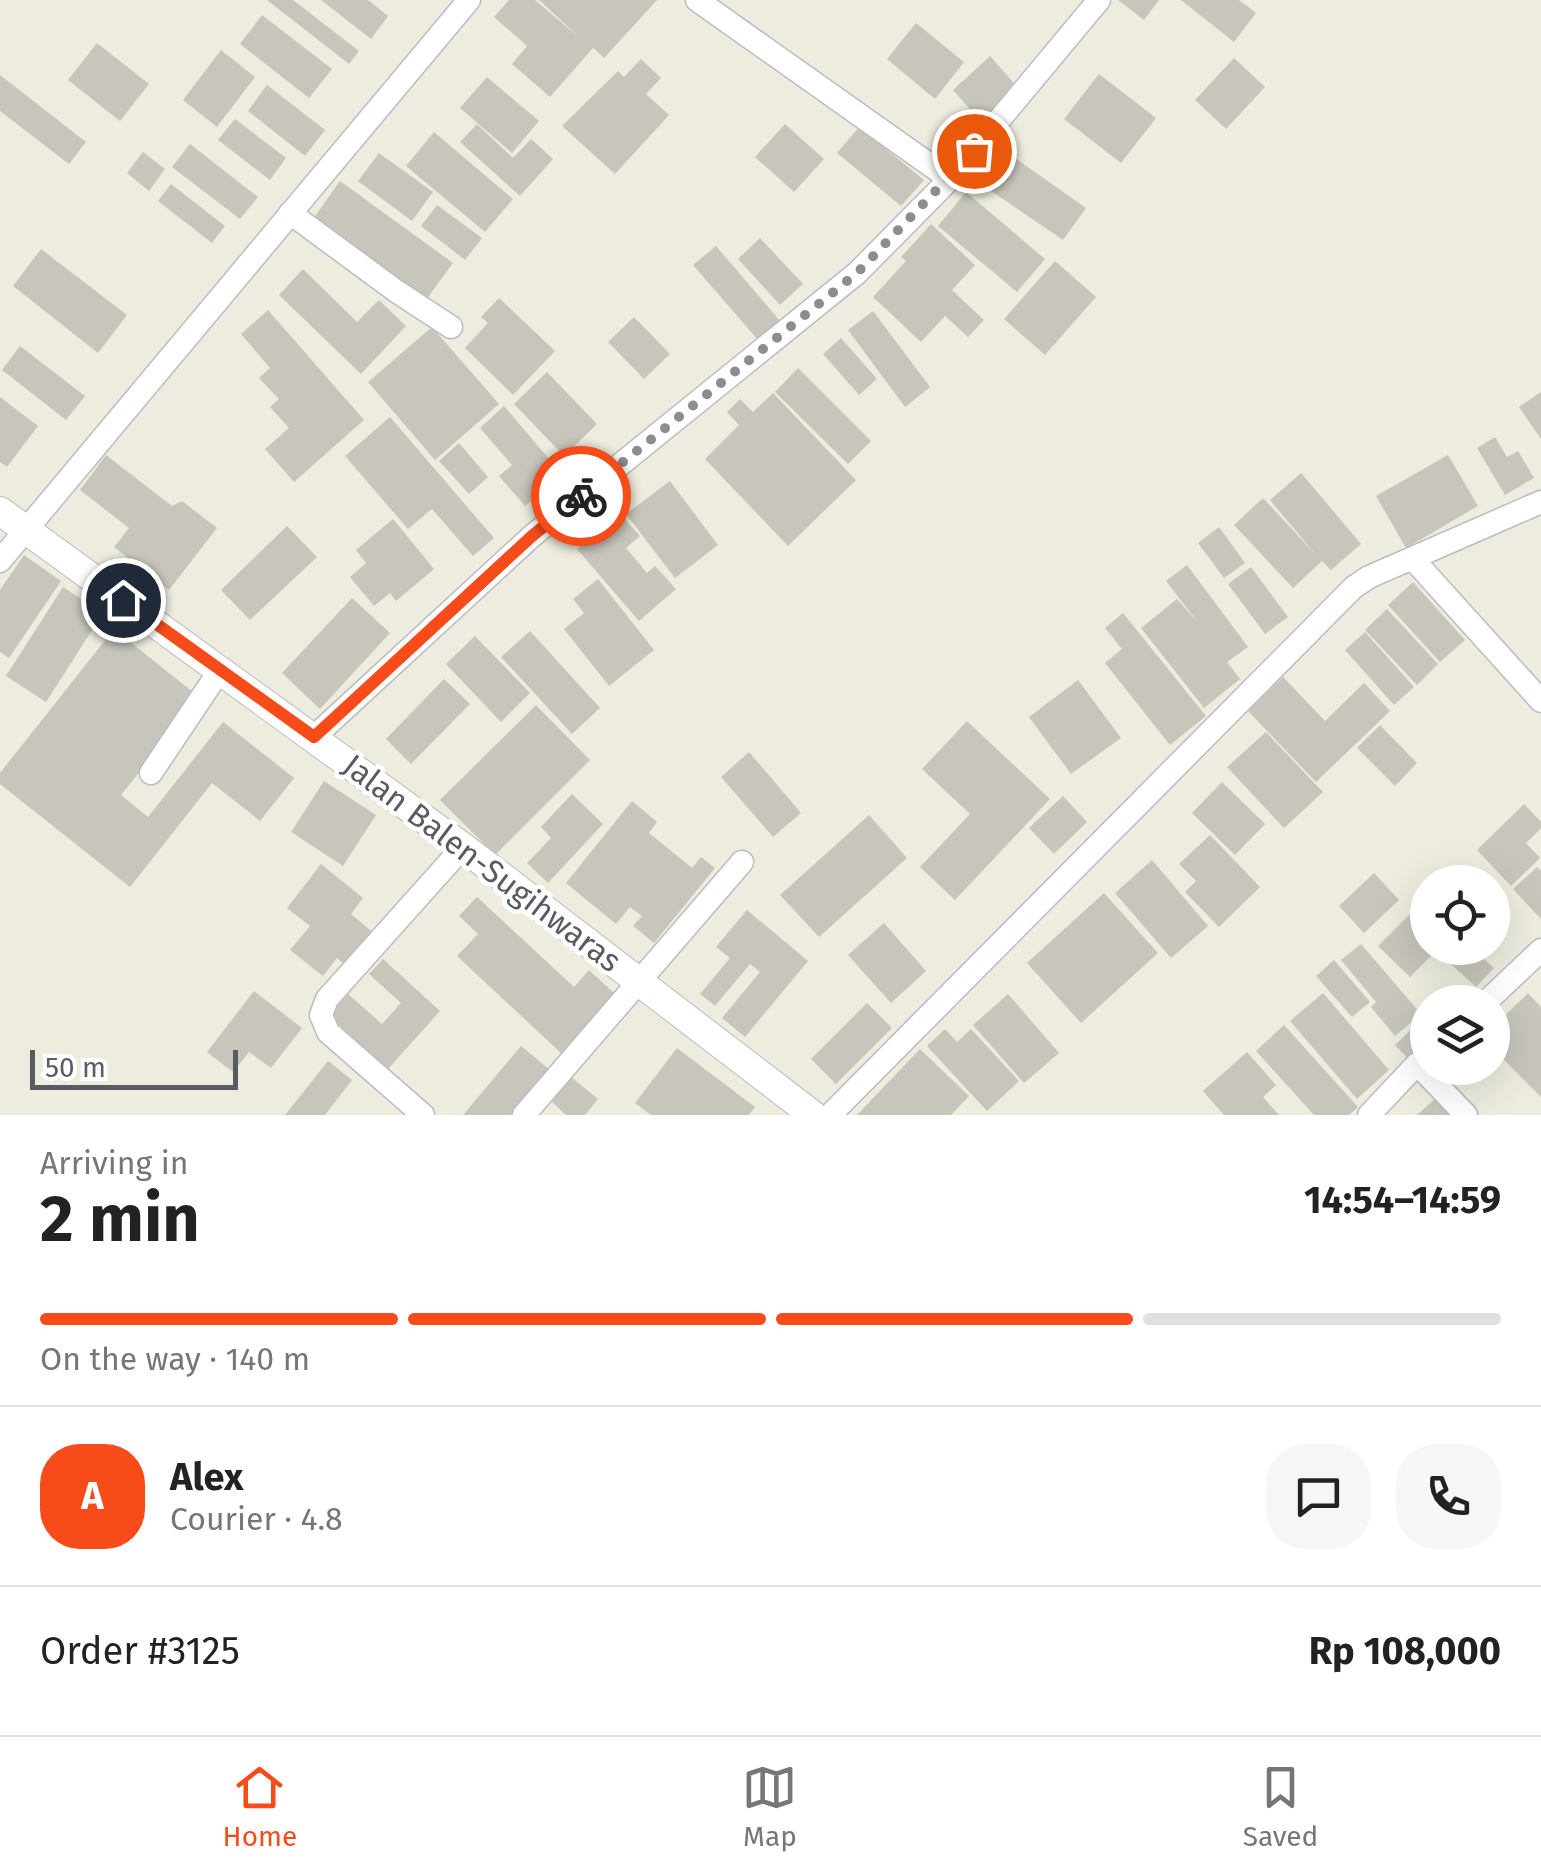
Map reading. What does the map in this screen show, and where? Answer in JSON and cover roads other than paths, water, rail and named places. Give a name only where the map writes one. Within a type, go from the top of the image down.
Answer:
[{"type":"street","points":[[0,561],[469,0]]},
{"type":"street","points":[[697,0],[950,179]]},
{"type":"street","points":[[314,737],[532,536],[857,273],[950,179],[1099,0]]},
{"type":"street","points":[[290,214],[452,327]]},
{"type":"street","points":[[830,1115],[1345,595],[1369,577],[1541,502]]},
{"type":"street","name":"Jalan Balen-Sugihwaras","points":[[0,512],[463,846],[796,1110]]},
{"type":"street","points":[[1412,558],[1541,701]]},
{"type":"street","points":[[151,773],[220,670]]},
{"type":"street","points":[[423,1115],[328,1032],[321,1014],[327,998],[463,846]]},
{"type":"street","points":[[524,1115],[742,862]]},
{"type":"street","points":[[1504,985],[1541,950]]},
{"type":"street","points":[[1369,1115],[1410,1072]]},
{"type":"street","points":[[1442,1085],[1466,1115]]}]
